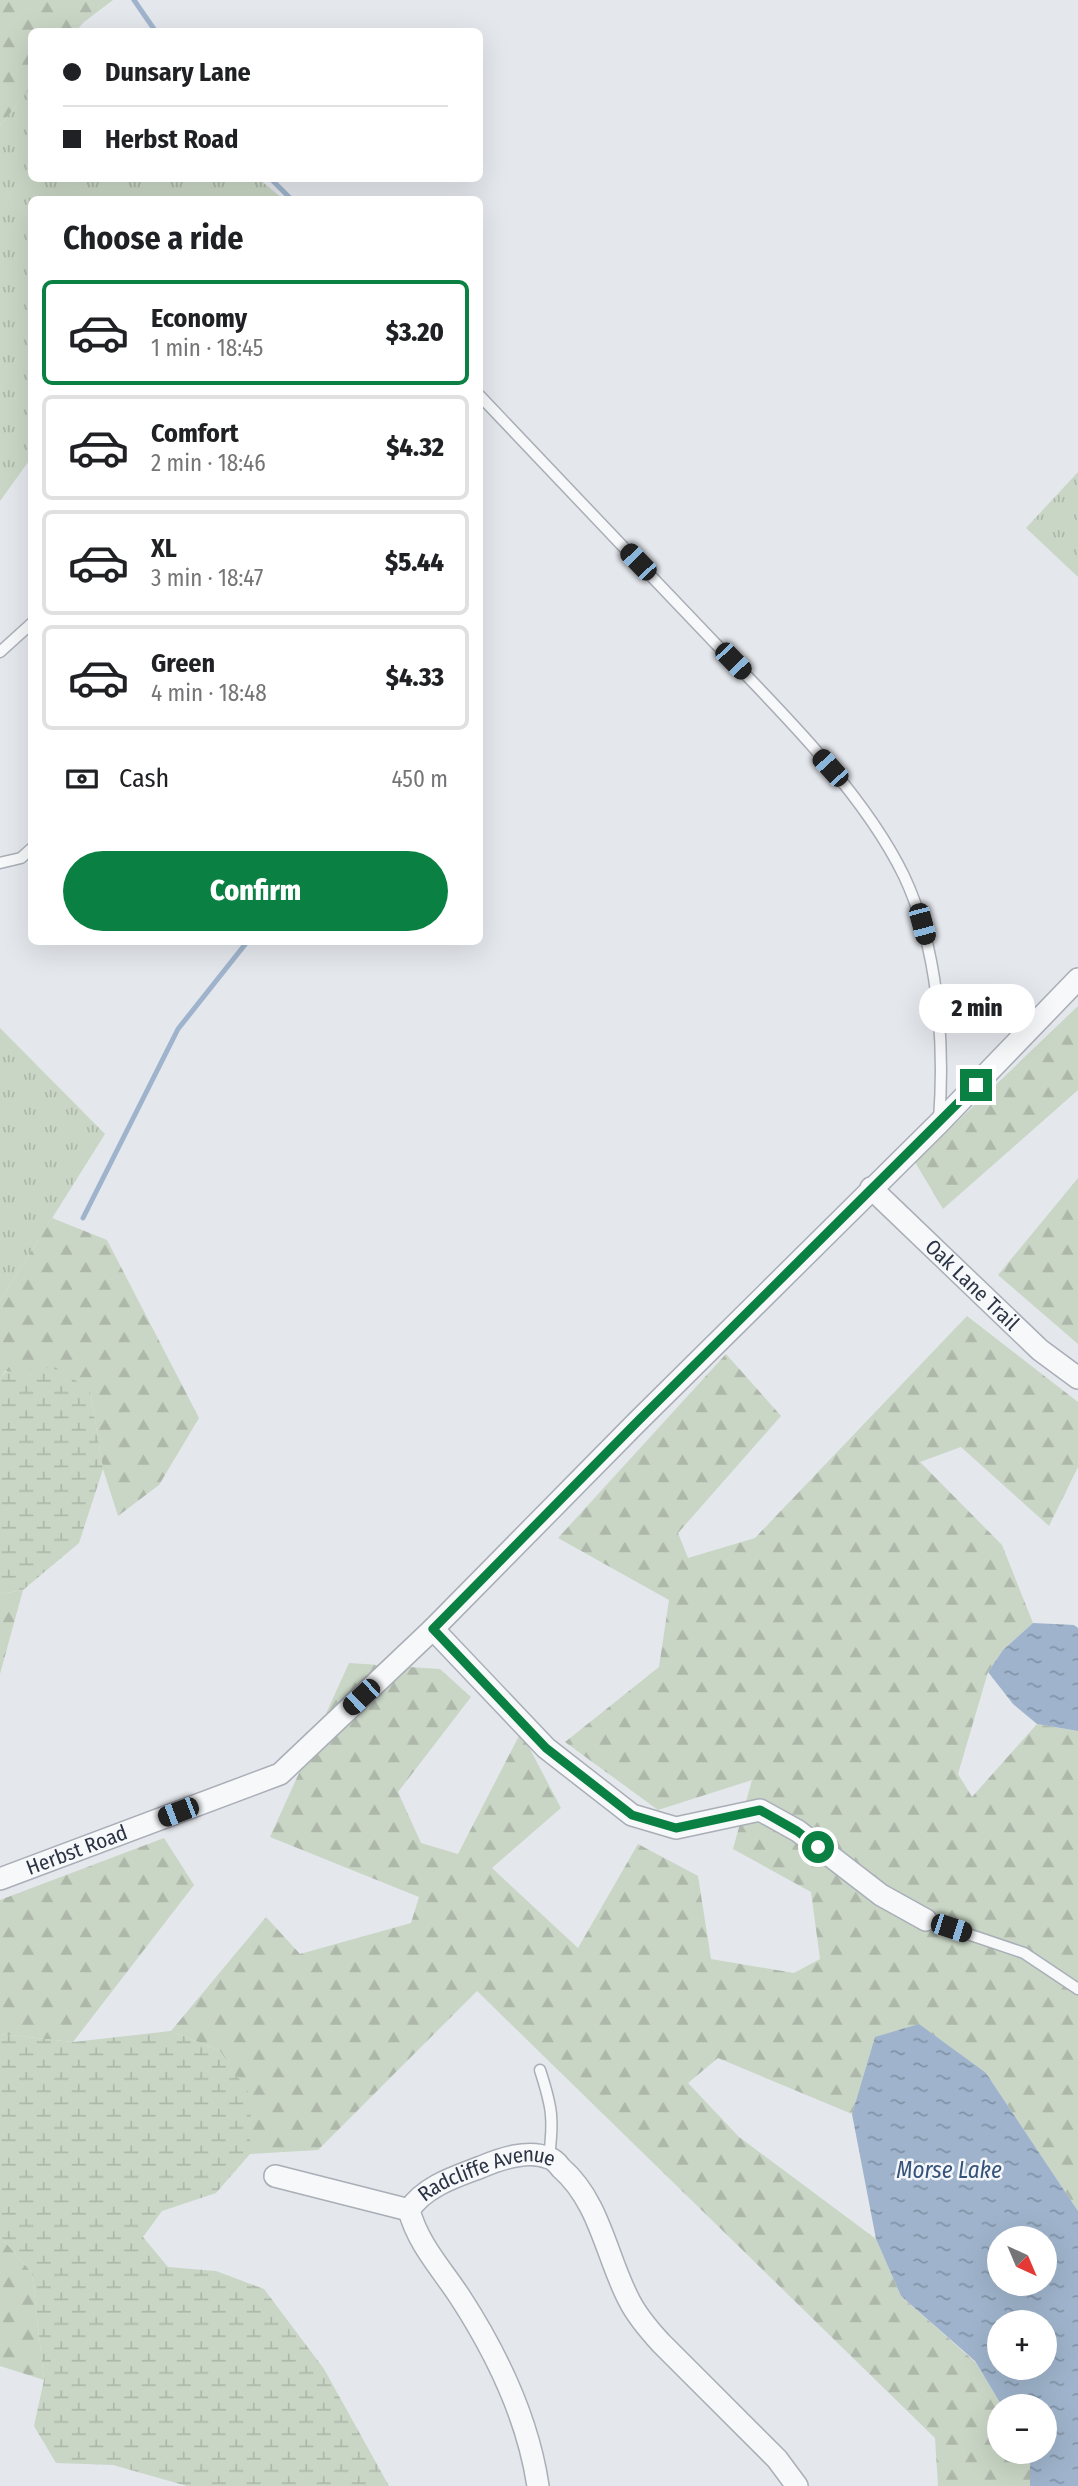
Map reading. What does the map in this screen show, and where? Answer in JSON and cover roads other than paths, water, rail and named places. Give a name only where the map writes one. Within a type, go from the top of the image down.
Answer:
[{"type":"street","name":"Herbst Road","points":[[0,1880],[280,1774],[433,1629],[871,1188],[939,1123],[1078,979]]},
{"type":"street","name":"Oak Lane Trail","points":[[871,1188],[1040,1350],[1078,1378]]},
{"type":"street","points":[[433,1629],[546,1748],[632,1815],[676,1828],[760,1810],[797,1831],[881,1895],[926,1920]]},
{"type":"street","name":"Radcliffe Avenue","points":[[538,2486],[530,2447],[497,2361],[460,2297],[414,2229],[408,2210],[416,2200],[449,2179],[504,2158],[529,2155],[549,2157],[575,2180],[589,2202],[629,2300],[644,2323],[777,2459],[797,2486]]},
{"type":"street","points":[[275,2176],[408,2210]]},
{"type":"lane","points":[[483,399],[752,681],[830,768],[875,827],[903,876],[922,924],[932,960],[942,1077],[939,1123]]},
{"type":"lane","points":[[0,652],[28,627]]},
{"type":"lane","points":[[0,863],[21,858],[28,852]]},
{"type":"lane","points":[[926,1920],[1024,1953],[1078,1989]]},
{"type":"lane","points":[[540,2070],[550,2101],[553,2126],[549,2157]]},
{"type":"water","points":[[1033,1623],[1074,1625],[1078,1628],[1078,1731],[1037,1724],[1013,1704],[988,1672],[1003,1650]]},
{"type":"water","name":"Morse Lake","points":[[919,2024],[986,2073],[1078,2211],[1078,2486],[1030,2486],[1030,2464],[1057,2464],[1057,2394],[995,2394],[975,2361],[901,2296],[876,2239],[852,2114],[875,2037]]},
{"type":"waterway","points":[[134,0],[153,28]]},
{"type":"waterway","points":[[274,182],[288,196]]},
{"type":"waterway","points":[[83,1218],[178,1029],[245,945]]}]
